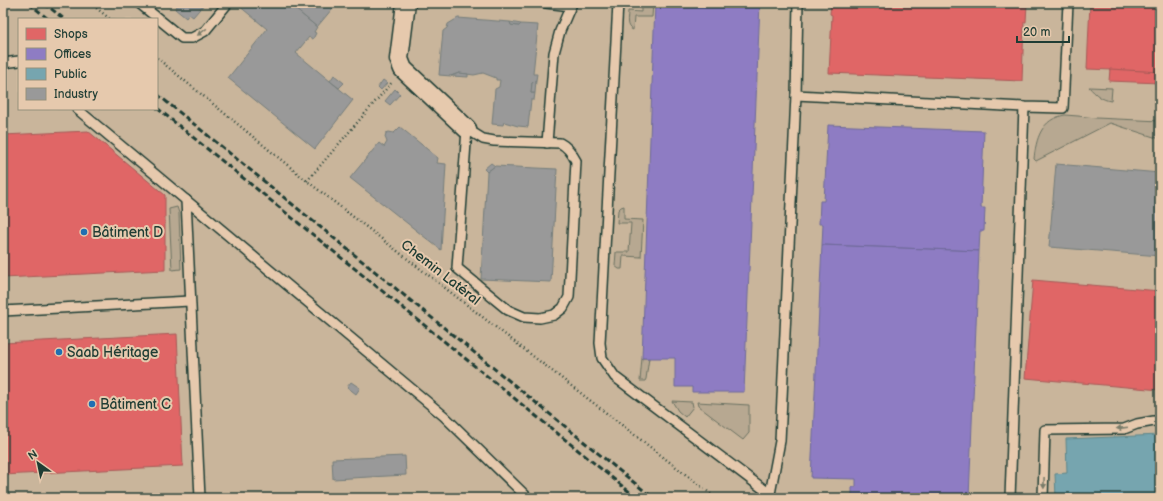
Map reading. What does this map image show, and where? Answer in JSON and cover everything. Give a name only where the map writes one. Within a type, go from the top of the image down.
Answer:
[{"type":"street","points":[[406,3],[399,59],[403,69],[467,129]]},
{"type":"lane","points":[[139,3],[157,18]]},
{"type":"lane","points":[[158,18],[182,38],[192,38],[205,30],[228,3]]},
{"type":"lane","points":[[546,3],[572,4],[560,31],[554,53],[547,143]]},
{"type":"lane","points":[[618,3],[600,343],[602,358],[615,377],[771,496],[780,441],[796,95],[798,3]]},
{"type":"lane","points":[[796,95],[1063,108],[1068,3]]},
{"type":"lane","points":[[3,63],[18,62]]},
{"type":"lane","points":[[1010,498],[1024,107]]},
{"type":"lane","points":[[78,110],[444,416],[528,498]]},
{"type":"lane","points":[[467,129],[483,139],[560,143],[566,146],[576,160],[569,297],[563,308],[554,315],[540,318],[524,317],[508,310],[457,268],[467,129]]},
{"type":"lane","points":[[186,200],[200,498]]},
{"type":"lane","points":[[3,311],[190,301]]},
{"type":"lane","points":[[1044,498],[1045,430],[1124,429],[1137,424],[1154,421],[1160,422]]},
{"type":"path","points":[[90,3],[109,18]]},
{"type":"path","name":"Chemin Latéral","points":[[158,59],[307,181],[716,498]]},
{"type":"path","points":[[307,181],[403,69]]},
{"type":"shaded area","points":[[3,3],[1160,3],[1160,498],[3,498]]},
{"type":"shaded area","points":[[641,3],[653,3],[652,17],[634,17],[633,30],[630,29],[627,19],[628,11],[641,12]]},
{"type":"shaded area","points":[[1089,87],[1112,88],[1111,101],[1099,96]]},
{"type":"shaded area","points":[[1065,115],[1160,121],[1160,139],[1110,123],[1036,161],[1034,159],[1036,144],[1041,131],[1050,121]]},
{"type":"shaded area","points":[[624,206],[624,219],[643,220],[641,257],[623,256],[622,269],[619,269],[615,266],[616,252],[629,252],[631,223],[617,223],[618,210]]},
{"type":"shaded area","points":[[177,207],[179,213],[181,269],[172,270],[169,209]]},
{"type":"shaded area","points":[[642,358],[649,358],[645,381],[640,381]]},
{"type":"shaded area","points":[[672,401],[692,402],[693,407],[685,417],[678,411]]},
{"type":"shaded area","points":[[697,402],[749,405],[749,433],[743,440],[698,406]]},
{"type":"building: Shops","points":[[831,3],[1033,3],[1033,5],[1027,4],[1026,22],[1024,22],[1022,81],[829,73],[832,15],[830,14]]},
{"type":"building: Shops","points":[[1090,3],[1160,3],[1160,72],[1087,69]]},
{"type":"building: Shops","points":[[1110,69],[1160,72],[1160,83],[1109,81]]},
{"type":"building: Shops","name":"Bâtiment D","points":[[88,131],[165,195],[165,270],[3,278],[3,135]]},
{"type":"building: Shops","points":[[1033,280],[1160,291],[1160,390],[1025,378]]},
{"type":"building: Shops","name":"Bâtiment C","points":[[177,334],[183,466],[3,475],[3,343]]},
{"type":"building: Offices","points":[[655,3],[760,3],[744,392],[692,392],[692,387],[675,387],[675,358],[642,358]]},
{"type":"building: Offices","points":[[828,125],[984,131],[981,208],[985,208],[984,231],[980,231],[979,251],[822,245],[823,224],[819,224],[820,201],[824,201]]},
{"type":"building: Offices","points":[[822,245],[979,251],[969,498],[852,498],[852,487],[856,487],[856,479],[811,478]]},
{"type":"building: Public","points":[[1160,435],[1160,498],[1056,498],[1055,474],[1067,473],[1066,439]]},
{"type":"building: Industry","points":[[179,3],[205,3],[193,17],[189,14],[186,18],[175,9]]},
{"type":"building: Industry","points":[[240,3],[288,3],[317,27],[314,32],[316,33],[313,39],[309,37],[296,53],[353,100],[315,149],[228,78],[267,29],[238,5]]},
{"type":"building: Industry","points":[[288,3],[337,3],[317,27]]},
{"type":"building: Industry","points":[[458,18],[510,22],[511,25],[519,26],[521,24],[538,25],[533,74],[537,74],[536,80],[532,83],[531,93],[535,93],[534,100],[531,100],[528,127],[504,122],[503,125],[492,124],[495,89],[499,87],[500,80],[496,80],[496,78],[483,73],[474,75],[459,73],[451,76],[439,75],[443,31],[447,28],[448,24]]},
{"type":"building: Industry","points":[[510,22],[521,24],[519,26],[511,25]]},
{"type":"building: Industry","points":[[459,73],[468,74],[468,77],[451,76]]},
{"type":"building: Industry","points":[[334,75],[344,83],[339,88],[330,81]]},
{"type":"building: Industry","points":[[383,80],[387,83],[381,90],[378,87]]},
{"type":"building: Industry","points":[[536,80],[535,93],[531,93],[532,83]]},
{"type":"building: Industry","points":[[395,89],[400,94],[390,105],[385,101]]},
{"type":"building: Industry","points":[[400,127],[438,158],[437,163],[446,164],[441,250],[350,178],[379,143],[384,147],[387,142],[385,137],[386,133],[394,133]]},
{"type":"building: Industry","points":[[491,163],[495,166],[487,172],[484,169]]},
{"type":"building: Industry","points":[[1056,164],[1160,173],[1160,256],[1049,247]]},
{"type":"building: Industry","points":[[495,166],[557,169],[551,282],[481,279],[487,172]]},
{"type":"building: Industry","points":[[351,382],[360,388],[356,394],[347,387]]},
{"type":"building: Industry","points":[[405,456],[406,475],[333,479],[332,459]]},
{"type":"railway","points":[[29,3],[47,18]]},
{"type":"railway","points":[[44,3],[63,18]]},
{"type":"railway","points":[[158,95],[653,498]]},
{"type":"railway","points":[[158,109],[637,498]]},
{"type":"place","name":"Bâtiment D","points":[[84,232]]},
{"type":"place","name":"Saab Héritage","points":[[59,352]]},
{"type":"place","name":"Bâtiment C","points":[[92,404]]}]
